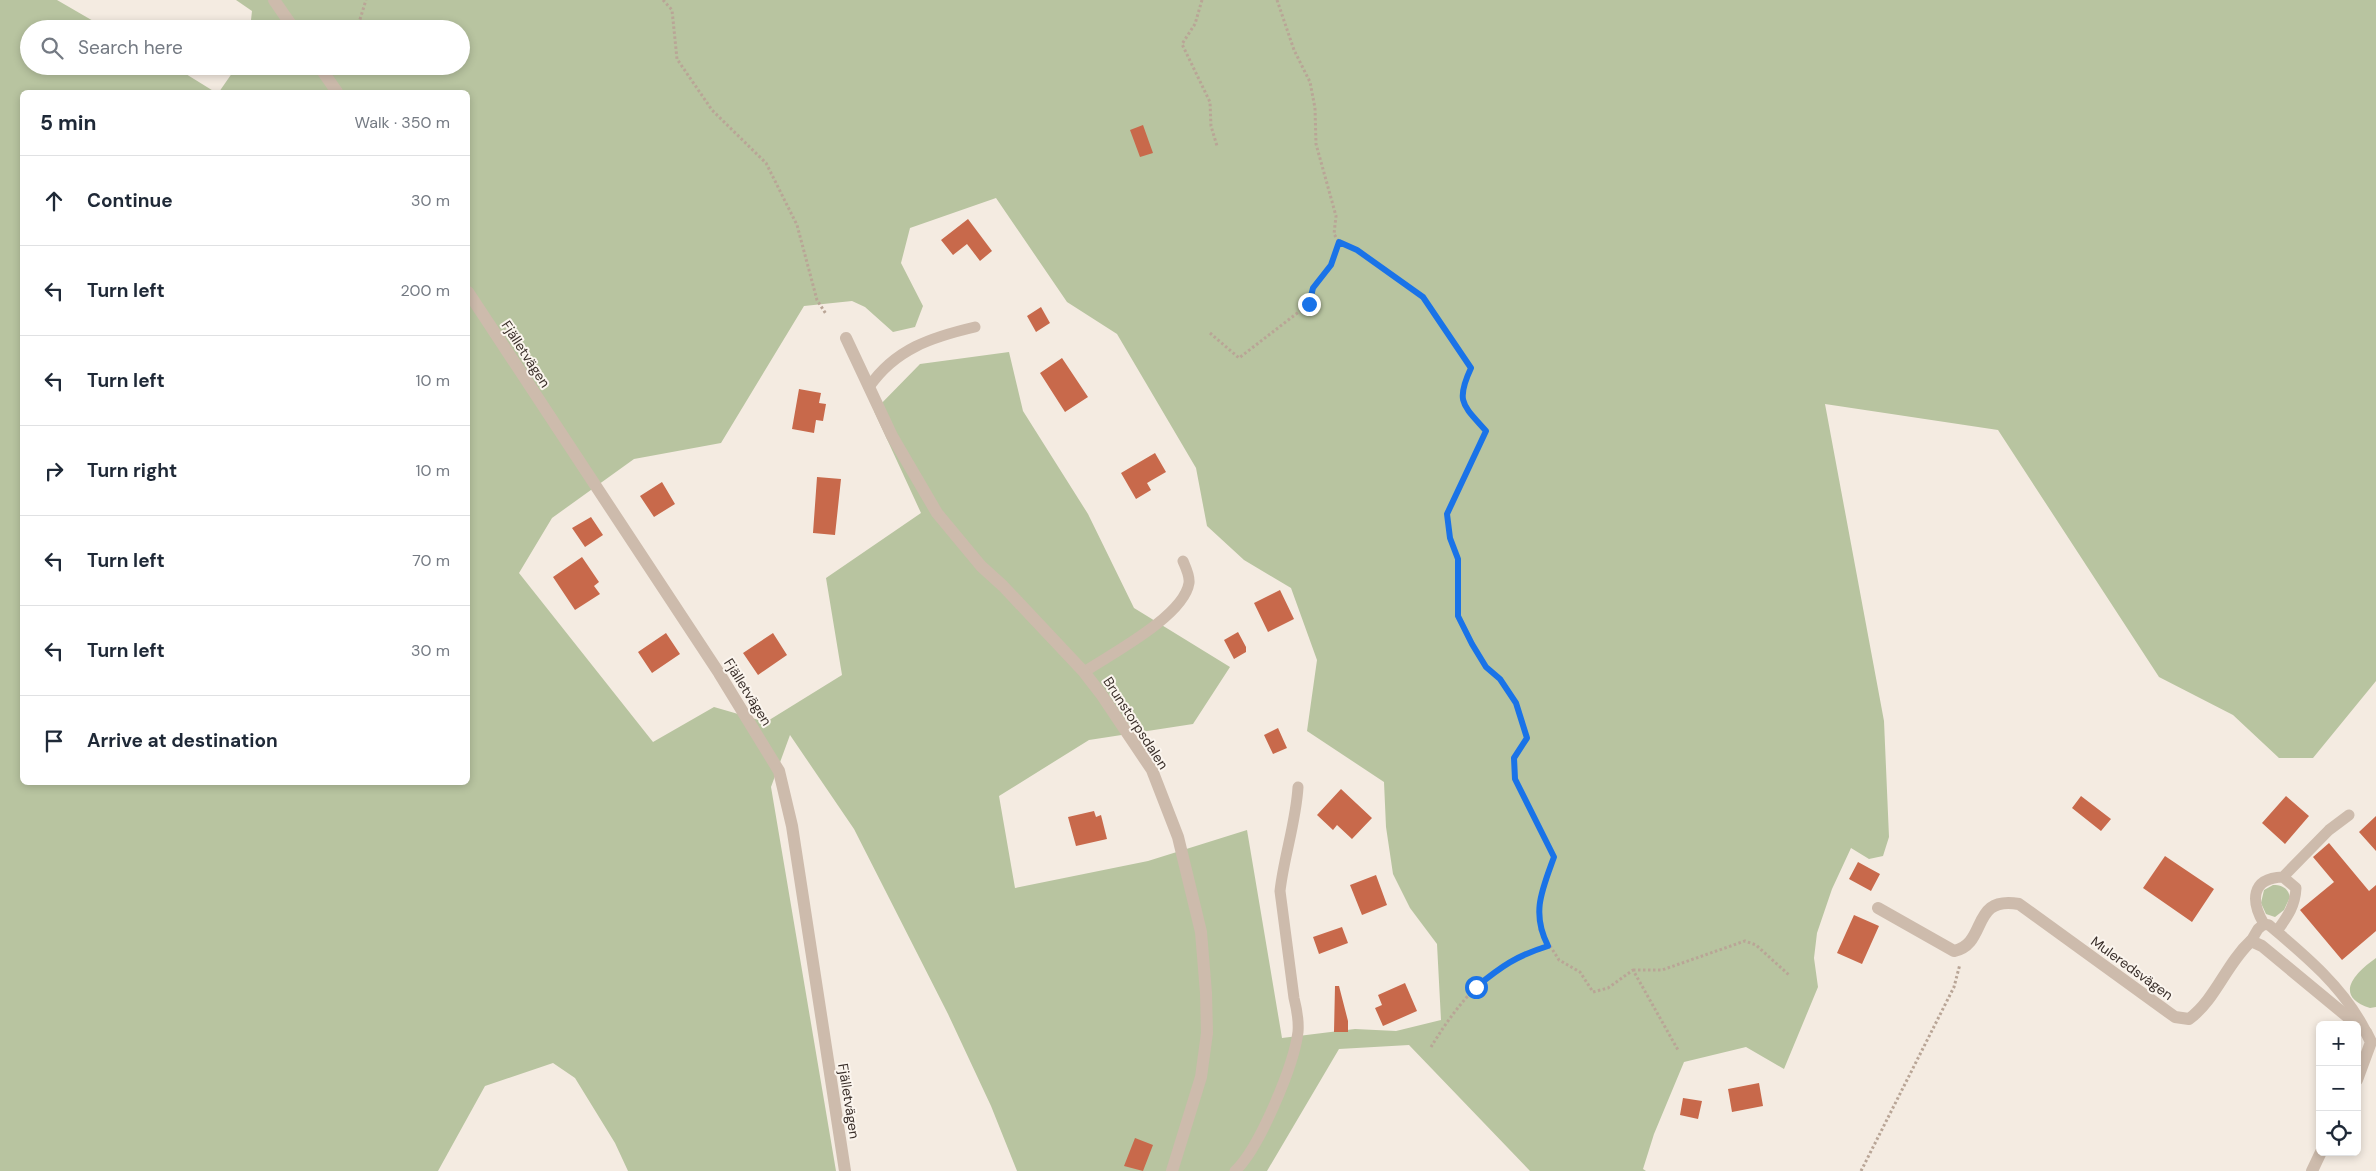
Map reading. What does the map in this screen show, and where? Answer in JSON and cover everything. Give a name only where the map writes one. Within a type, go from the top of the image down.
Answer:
[{"type":"street","points":[[274,0],[288,20]]},
{"type":"street","points":[[325,75],[336,90]]},
{"type":"street","name":"Fjälletvägen","points":[[470,295],[719,673],[779,771],[792,826],[845,1171]]},
{"type":"street","name":"Brunstorpsdalen","points":[[846,338],[892,436],[954,536],[1084,672],[1152,770],[1178,837],[1201,932],[1207,1033],[1201,1077],[1172,1171]]},
{"type":"street","name":"Muleredsvägen","points":[[1963,949],[1970,942],[1984,914],[1993,905],[2006,902],[2019,904],[2175,1017],[2189,1019],[2202,1010],[2240,951],[2251,941]]},
{"type":"street","points":[[1878,908],[1954,951],[1963,949]]},
{"type":"street","points":[[2251,941],[2262,946],[2371,1036],[2361,1067]]},
{"type":"street","points":[[2312,1171],[2319,1156]]},
{"type":"lane","points":[[870,387],[891,362],[936,337],[975,327]]},
{"type":"lane","points":[[1084,672],[1170,614],[1183,601],[1190,582],[1183,561]]},
{"type":"lane","points":[[1235,1171],[1252,1150],[1270,1116],[1298,1034],[1299,1016],[1294,998],[1280,891],[1296,813],[1298,787]]},
{"type":"lane","points":[[2349,815],[2330,830],[2283,877],[2268,878],[2256,891],[2254,898],[2256,908],[2264,924],[2277,932],[2328,978],[2349,1002],[2371,1036]]},
{"type":"lane","points":[[2277,932],[2291,912],[2296,900],[2296,888],[2283,877]]},
{"type":"lane","points":[[2251,941],[2258,929],[2264,924]]},
{"type":"path","points":[[360,20],[366,0]]},
{"type":"path","points":[[663,0],[672,10],[677,59],[712,110],[766,163],[797,226],[817,300],[826,314]]},
{"type":"path","points":[[1202,0],[1195,24],[1182,44],[1210,102],[1211,126],[1217,146]]},
{"type":"path","points":[[1277,0],[1294,50],[1310,82],[1315,108],[1316,144],[1336,216],[1334,234],[1339,242],[1357,250],[1423,297],[1471,368],[1462,388],[1464,406],[1486,431],[1447,514],[1450,538],[1458,559],[1458,616],[1486,667],[1500,679],[1516,703],[1527,738],[1514,758],[1515,779],[1554,857],[1539,906],[1540,930],[1548,946],[1560,960],[1580,972],[1594,992],[1608,988],[1633,970],[1662,970],[1745,941],[1756,945],[1789,976]]},
{"type":"path","points":[[1210,333],[1239,358],[1309,304],[1313,288],[1331,265],[1339,242]]},
{"type":"path","points":[[1431,1047],[1454,1013],[1476,987],[1500,967],[1520,955],[1548,946]]},
{"type":"path","points":[[1862,1171],[1954,987],[1963,949]]},
{"type":"path","points":[[1633,970],[1678,1050]]},
{"type":"green space","points":[[0,0],[57,0],[91,20],[20,20],[20,75],[188,75],[212,90],[20,90],[20,785],[470,785],[470,90],[220,90],[231,75],[470,75],[470,20],[251,20],[252,11],[236,0],[2376,0],[2376,681],[2313,758],[2279,758],[2233,715],[2159,677],[1998,430],[1825,404],[1884,721],[1889,837],[1883,856],[1869,859],[1851,848],[1832,889],[1817,933],[1814,958],[1818,987],[1784,1069],[1746,1047],[1684,1062],[1654,1134],[1643,1169],[1646,1171],[1530,1171],[1409,1045],[1339,1049],[1267,1171],[1017,1171],[991,1106],[948,1014],[854,829],[790,735],[771,787],[836,1171],[628,1171],[615,1143],[575,1078],[553,1063],[485,1086],[438,1171],[0,1171]],"holes":[[[996,198],[1067,302],[1117,334],[1196,468],[1207,526],[1244,560],[1291,588],[1317,660],[1307,731],[1384,782],[1386,827],[1393,874],[1410,908],[1437,944],[1441,1020],[1396,1031],[1355,1029],[1282,1038],[1247,830],[1148,861],[1015,888],[999,796],[1089,740],[1193,724],[1230,667],[1134,608],[1088,514],[1023,411],[1009,352],[920,364],[874,411],[921,513],[826,578],[842,675],[766,722],[714,707],[653,742],[519,573],[552,518],[634,459],[721,443],[804,306],[852,301],[865,307],[893,332],[915,327],[923,306],[901,263],[910,228]]]},
{"type":"green space","points":[[2273,885],[2284,888],[2288,891],[2290,897],[2284,910],[2275,917],[2266,914],[2261,903],[2264,890]]},
{"type":"green space","points":[[2376,958],[2376,1007],[2370,1008],[2359,1003],[2352,997],[2350,991],[2355,977]]},
{"type":"building","points":[[1143,125],[1153,153],[1140,157],[1130,130]]},
{"type":"building","points":[[968,219],[992,251],[980,261],[967,244],[953,255],[941,240]]},
{"type":"building","points":[[1041,307],[1050,323],[1036,332],[1027,316]]},
{"type":"building","points":[[1062,358],[1088,397],[1065,412],[1040,373]]},
{"type":"building","points":[[799,389],[821,393],[819,403],[826,404],[823,421],[816,420],[814,433],[792,429]]},
{"type":"building","points":[[1155,453],[1166,472],[1147,483],[1151,490],[1136,499],[1121,473]]},
{"type":"building","points":[[817,477],[841,479],[835,535],[813,533]]},
{"type":"building","points":[[662,482],[675,504],[654,517],[640,496]]},
{"type":"building","points":[[591,517],[603,535],[585,547],[572,528]]},
{"type":"building","points":[[582,557],[599,582],[594,586],[600,594],[575,610],[553,577]]},
{"type":"building","points":[[1280,590],[1294,619],[1268,632],[1254,603]]},
{"type":"building","points":[[1238,632],[1246,647],[1246,652],[1234,659],[1224,640]]},
{"type":"building","points":[[666,633],[680,654],[652,673],[638,652]]},
{"type":"building","points":[[773,633],[787,655],[758,675],[743,653]]},
{"type":"building","points":[[1278,728],[1287,748],[1273,754],[1264,735]]},
{"type":"building","points":[[1341,789],[1372,818],[1352,839],[1337,825],[1333,830],[1317,815]]},
{"type":"building","points":[[2081,796],[2111,819],[2101,831],[2072,808]]},
{"type":"building","points":[[2286,796],[2309,816],[2285,844],[2262,823]]},
{"type":"building","points":[[1094,811],[1096,817],[1101,815],[1107,839],[1076,846],[1068,817]]},
{"type":"building","points":[[2376,816],[2376,851],[2359,832]]},
{"type":"building","points":[[2329,843],[2369,891],[2376,885],[2376,931],[2342,960],[2300,910],[2334,882],[2313,857]]},
{"type":"building","points":[[2165,856],[2214,889],[2192,922],[2143,888]]},
{"type":"building","points":[[1858,862],[1880,874],[1871,891],[1849,879]]},
{"type":"building","points":[[1376,875],[1387,905],[1362,915],[1350,885]]},
{"type":"building","points":[[1854,915],[1879,926],[1862,964],[1837,953]]},
{"type":"building","points":[[1342,927],[1348,943],[1319,954],[1313,937]]},
{"type":"building","points":[[1405,983],[1417,1011],[1383,1026],[1375,1008],[1382,1005],[1378,995]]},
{"type":"building","points":[[1335,986],[1339,986],[1348,1021],[1348,1032],[1334,1032]]},
{"type":"building","points":[[1759,1083],[1763,1106],[1732,1112],[1728,1089]]},
{"type":"building","points":[[1683,1098],[1702,1101],[1698,1119],[1680,1115]]},
{"type":"building","points":[[1135,1138],[1153,1145],[1143,1171],[1124,1166]]},
{"type":"route","points":[[1309,304],[1313,288],[1331,265],[1339,242],[1357,250],[1423,297],[1471,368],[1462,388],[1464,406],[1486,431],[1447,514],[1450,538],[1458,559],[1458,616],[1486,667],[1500,679],[1516,703],[1527,738],[1514,758],[1515,779],[1554,857],[1539,906],[1540,930],[1548,946],[1520,955],[1500,967],[1476,987]]}]
